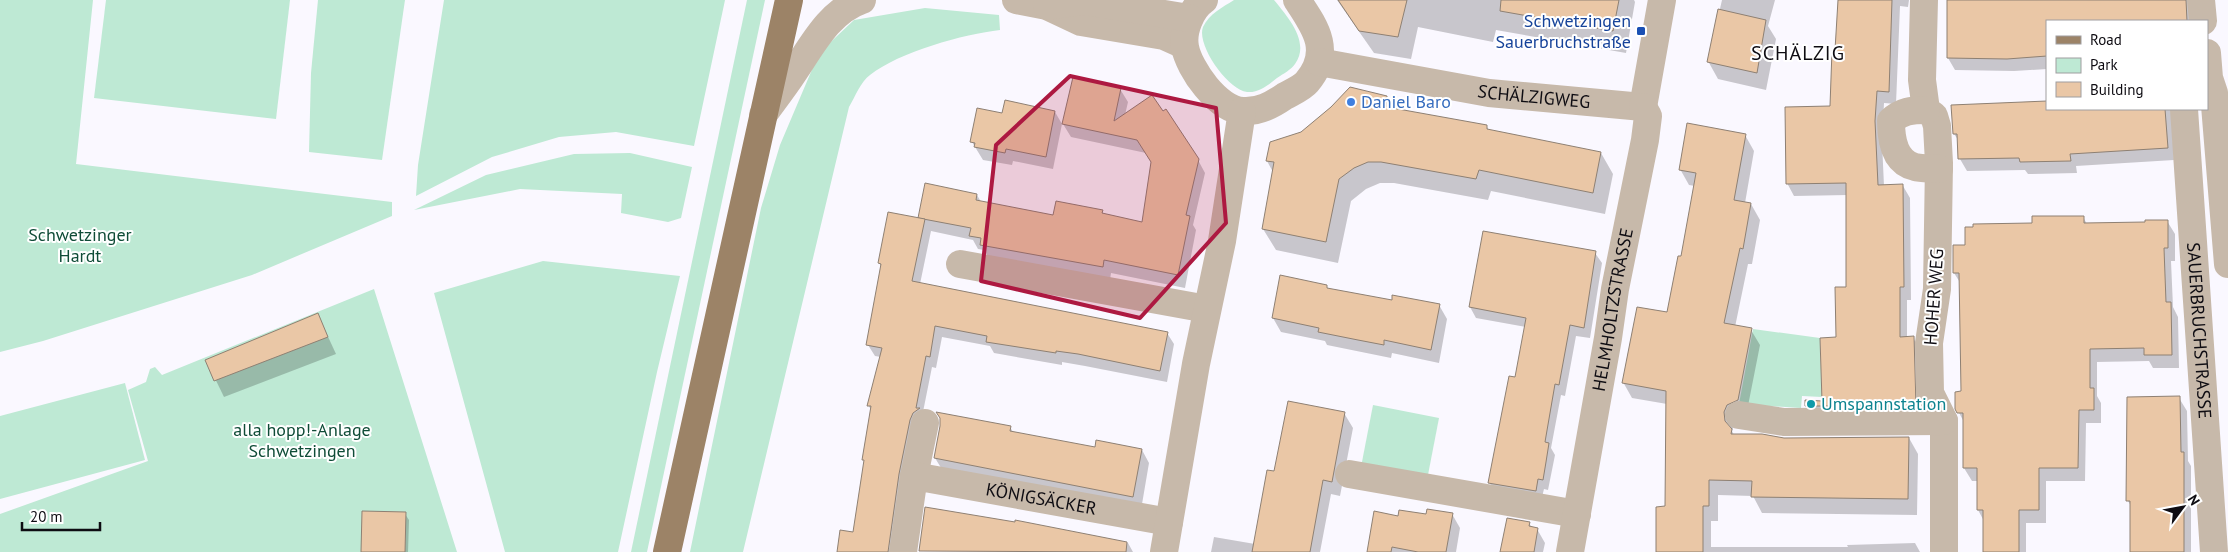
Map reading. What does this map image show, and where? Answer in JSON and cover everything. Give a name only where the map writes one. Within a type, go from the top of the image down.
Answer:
[{"type":"main road","points":[[667,552],[789,0]]},
{"type":"street","points":[[763,115],[791,77],[817,36],[835,17],[853,3],[862,0]]},
{"type":"street","points":[[1016,0],[1047,6],[1081,22],[1164,36],[1184,45]]},
{"type":"street","points":[[1047,6],[1084,1],[1197,9],[1184,45],[1189,59],[1214,97],[1226,105],[1242,111],[1267,108],[1283,98],[1306,82],[1319,62],[1320,48],[1317,30],[1297,0]]},
{"type":"street","points":[[1643,107],[1662,0]]},
{"type":"street","name":"HOHER WEG","points":[[1924,0],[1922,80],[1926,110],[1934,116],[1937,126],[1939,169],[1937,290],[1929,343],[1930,393],[1944,421],[1944,552]]},
{"type":"street","points":[[2201,0],[2203,20]]},
{"type":"street","name":"SCHÄLZIGWEG","points":[[1319,62],[1490,93],[1643,107]]},
{"type":"street","name":"SAUERBRUCHSTRASSE","points":[[2208,66],[2209,78],[2216,92],[2228,264]]},
{"type":"street","name":"HELMHOLTZSTRASSE","points":[[1570,552],[1615,289],[1645,140],[1648,116],[1643,107]]},
{"type":"street","points":[[1926,110],[1911,110],[1897,115],[1891,121],[1892,144],[1902,158],[1913,167],[1939,169]]},
{"type":"street","name":"SAUERBRUCHSTRASSE","points":[[2184,110],[2214,552]]},
{"type":"street","points":[[1164,552],[1207,309],[1222,241],[1242,111]]},
{"type":"street","points":[[960,264],[1207,309]]},
{"type":"street","points":[[1739,415],[1784,422],[1944,421]]},
{"type":"street","points":[[903,552],[914,476],[925,423]]},
{"type":"street","points":[[1349,474],[1577,514]]},
{"type":"street","name":"KÖNIGSÄCKER","points":[[914,476],[1169,522]]},
{"type":"highlighted area","points":[[1070,76],[1216,108],[1226,223],[1140,318],[981,281],[996,145]]},
{"type":"green space","name":"Schwetzinger Hardt","points":[[0,0],[93,0],[76,164],[392,202],[392,216],[252,275],[43,341],[0,352]]},
{"type":"green space","points":[[106,0],[290,0],[276,119],[94,98]]},
{"type":"green space","points":[[318,0],[405,0],[382,160],[309,152],[311,73]]},
{"type":"green space","points":[[444,0],[725,0],[694,146],[616,132],[559,137],[492,157],[416,196],[418,165]]},
{"type":"green space","points":[[747,0],[765,0],[647,552],[631,552]]},
{"type":"green space","points":[[1234,0],[1274,0],[1291,21],[1299,38],[1299,56],[1294,66],[1259,90],[1247,92],[1231,84],[1215,66],[1204,44],[1202,35],[1206,22],[1217,11]]},
{"type":"green space","points":[[925,8],[999,15],[1000,30],[969,35],[932,45],[897,59],[870,75],[858,90],[849,107],[743,552],[690,552],[761,208],[780,145],[819,53],[854,20]]},
{"type":"green space","points":[[630,153],[692,167],[681,218],[668,222],[621,213],[622,194],[520,189],[414,210],[486,175],[574,154]]},
{"type":"green space","points":[[543,261],[680,276],[618,552],[505,552],[434,293]]},
{"type":"green space","name":"alla hopp!-Anlage Schwetzingen","points":[[374,289],[457,552],[0,552],[0,514],[148,461],[128,390],[146,382],[150,369],[155,367],[162,375]]},
{"type":"green space","points":[[1753,329],[1820,338],[1822,397],[1802,396],[1801,408],[1739,404]]},
{"type":"green space","points":[[125,383],[145,460],[0,499],[0,416]]},
{"type":"green space","points":[[1373,405],[1439,418],[1427,480],[1361,467]]},
{"type":"building","points":[[1338,0],[1407,0],[1398,37],[1359,31]]},
{"type":"building","points":[[1501,0],[1619,0],[1613,31],[1500,11]]},
{"type":"building","points":[[1838,0],[1892,0],[1889,92],[1877,91],[1875,121],[1878,185],[1903,184],[1904,287],[1900,287],[1900,337],[1914,336],[1916,406],[1805,406],[1805,400],[1822,401],[1820,338],[1836,337],[1835,287],[1846,287],[1846,183],[1786,184],[1785,107],[1830,106],[1832,50],[1835,50]]},
{"type":"building","points":[[1947,0],[2186,0],[2187,20],[2046,20],[2046,56],[2007,59],[1947,58]]},
{"type":"building","points":[[1718,9],[1766,20],[1757,73],[1707,62]]},
{"type":"building","points":[[1073,77],[1121,88],[1114,121],[1152,95],[1163,111],[1166,109],[1199,159],[1186,215],[1190,216],[1178,275],[1104,260],[1103,267],[980,245],[981,238],[969,236],[971,228],[918,218],[925,183],[977,194],[976,200],[1053,215],[1056,201],[1103,210],[1102,213],[1142,222],[1151,162],[1137,140],[1062,124]]},
{"type":"building","points":[[1350,87],[1387,96],[1387,107],[1487,125],[1487,129],[1601,152],[1593,193],[1479,170],[1476,179],[1381,162],[1368,162],[1354,168],[1339,179],[1326,242],[1262,229],[1274,162],[1266,161],[1270,142],[1301,132],[1331,107]]},
{"type":"building","points":[[1005,100],[1055,111],[1046,157],[1006,149],[1005,153],[974,147],[975,143],[970,142],[977,108],[1002,113]]},
{"type":"building","points":[[2046,101],[2046,110],[2165,110],[2168,148],[2070,154],[2071,161],[2020,162],[2019,158],[1958,159],[1957,134],[1953,134],[1951,105]]},
{"type":"building","points":[[1687,123],[1746,134],[1734,200],[1751,203],[1743,249],[1740,248],[1724,323],[1752,328],[1738,400],[1727,405],[1724,412],[1725,421],[1732,429],[1731,434],[1762,434],[1784,438],[1909,437],[1908,499],[1751,497],[1752,481],[1709,480],[1709,506],[1703,506],[1703,552],[1656,552],[1656,507],[1665,506],[1666,391],[1622,383],[1637,307],[1667,312],[1678,256],[1681,256],[1696,173],[1679,170]]},
{"type":"building","points":[[888,212],[925,219],[912,281],[1168,332],[1160,371],[1078,354],[1056,351],[1056,353],[986,342],[987,336],[935,326],[930,357],[926,356],[916,408],[920,408],[913,413],[910,420],[899,474],[888,552],[837,552],[840,530],[853,532],[871,406],[867,406],[882,348],[866,345],[881,264],[878,263]]},
{"type":"building","points":[[2032,216],[2084,216],[2084,223],[2168,220],[2168,248],[2164,248],[2166,302],[2171,302],[2172,355],[2144,355],[2144,348],[2090,349],[2090,388],[2094,388],[2094,410],[2079,410],[2078,468],[2039,468],[2039,510],[2019,510],[2019,552],[1983,552],[1983,510],[1977,510],[1977,468],[1963,468],[1963,413],[1957,413],[1955,409],[1955,392],[1961,391],[1959,273],[1953,273],[1953,245],[1965,245],[1965,227],[1973,227],[1973,224],[2032,223]]},
{"type":"building","points":[[1483,231],[1596,251],[1584,328],[1570,325],[1559,385],[1555,384],[1545,442],[1549,443],[1543,480],[1538,479],[1536,491],[1488,483],[1509,376],[1515,377],[1526,318],[1469,307]]},
{"type":"building","points":[[1280,275],[1327,285],[1327,288],[1392,300],[1392,295],[1440,304],[1431,350],[1384,340],[1384,345],[1318,332],[1319,328],[1272,318]]},
{"type":"building","points":[[318,313],[328,337],[214,381],[205,360]]},
{"type":"building","points":[[2180,396],[2181,452],[2184,452],[2184,552],[2130,552],[2130,501],[2126,501],[2127,397]]},
{"type":"building","points":[[1288,401],[1345,412],[1332,482],[1323,480],[1310,552],[1252,552],[1267,470],[1274,471]]},
{"type":"building","points":[[936,412],[1011,426],[1010,431],[1095,447],[1096,440],[1142,449],[1133,497],[934,458],[940,426],[940,418]]},
{"type":"building","points":[[925,507],[1015,522],[1015,520],[1127,542],[1126,552],[919,551]]},
{"type":"building","points":[[1427,509],[1453,513],[1446,552],[1418,552],[1392,547],[1391,552],[1367,552],[1374,511],[1398,516],[1399,510],[1426,514]]},
{"type":"building","points":[[362,511],[406,512],[405,552],[361,552]]},
{"type":"building","points":[[1507,518],[1530,522],[1529,526],[1538,528],[1534,552],[1500,552]]},
{"type":"place","name":"Schwetzingen Sauerbruchstraße","points":[[1641,31]]},
{"type":"place","name":"Daniel Baro","points":[[1351,102]]},
{"type":"place","name":"Umspannstation","points":[[1811,404]]},
{"type":"district","name":"SCHÄLZIG","points":[[1798,53]]}]
